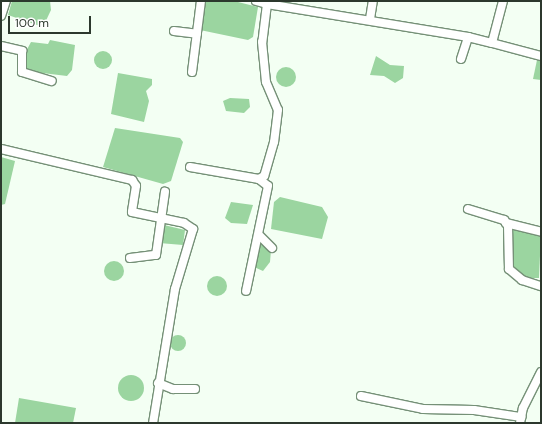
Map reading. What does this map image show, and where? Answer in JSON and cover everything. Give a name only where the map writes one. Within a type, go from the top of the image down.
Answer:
[{"type":"street","points":[[1,16],[6,1]]},
{"type":"street","points":[[192,72],[201,1]]},
{"type":"street","points":[[256,1],[267,4],[370,19],[468,37],[541,56]]},
{"type":"street","points":[[370,19],[373,1]]},
{"type":"street","points":[[492,43],[503,1]]},
{"type":"street","points":[[258,180],[264,176],[274,142],[278,110],[266,82],[262,42],[267,4]]},
{"type":"street","points":[[174,31],[197,34]]},
{"type":"street","points":[[461,59],[468,37]]},
{"type":"street","points":[[1,46],[22,51],[22,72],[52,81]]},
{"type":"street","points":[[1,149],[132,180],[136,186],[132,212],[190,225],[194,234],[182,257],[158,383],[153,423]]},
{"type":"street","points":[[190,167],[258,180],[266,183],[269,191],[260,236],[254,245],[246,290]]},
{"type":"street","points":[[130,258],[155,257],[165,192]]},
{"type":"street","points":[[468,209],[506,223],[541,232]]},
{"type":"street","points":[[506,223],[509,269],[522,280],[541,286]]},
{"type":"street","points":[[260,236],[272,248]]},
{"type":"street","points":[[361,396],[423,409],[474,410],[521,420],[541,372]]},
{"type":"street","points":[[158,383],[173,389],[195,389]]},
{"type":"shaded area","points":[[12,1],[50,1],[51,10],[43,27],[8,15]]},
{"type":"shaded area","points":[[203,1],[234,1],[258,7],[253,37],[248,40],[200,30]]},
{"type":"shaded area","points":[[50,40],[75,45],[72,70],[67,76],[26,71],[23,57],[31,42],[48,44]]},
{"type":"shaded area","points":[[103,51],[109,54],[112,60],[109,66],[103,69],[97,66],[94,60],[97,54]]},
{"type":"shaded area","points":[[376,56],[390,65],[404,66],[403,78],[395,83],[384,76],[370,75]]},
{"type":"shaded area","points":[[537,60],[541,61],[541,80],[533,79]]},
{"type":"shaded area","points":[[286,67],[293,70],[296,77],[293,84],[286,87],[279,84],[276,77],[279,70]]},
{"type":"shaded area","points":[[118,73],[152,79],[152,85],[146,91],[149,101],[144,122],[111,114]]},
{"type":"shaded area","points":[[230,98],[249,99],[250,107],[244,113],[226,111],[223,101]]},
{"type":"shaded area","points":[[115,128],[180,138],[183,142],[171,181],[163,184],[103,167]]},
{"type":"shaded area","points":[[1,157],[15,161],[5,204],[1,205]]},
{"type":"shaded area","points":[[280,197],[322,207],[328,217],[322,239],[271,229],[274,202]]},
{"type":"shaded area","points":[[231,202],[253,205],[247,224],[231,223],[225,218]]},
{"type":"shaded area","points":[[164,225],[185,230],[183,245],[159,243]]},
{"type":"shaded area","points":[[513,229],[541,233],[539,278],[523,278],[513,270]]},
{"type":"shaded area","points":[[261,242],[271,250],[270,262],[263,271],[254,267],[257,243]]},
{"type":"shaded area","points":[[114,261],[121,264],[124,271],[121,278],[114,281],[107,278],[104,271],[107,264]]},
{"type":"shaded area","points":[[217,276],[224,279],[227,286],[224,293],[217,296],[210,293],[207,286],[210,279]]},
{"type":"shaded area","points":[[178,335],[185,340],[186,343],[181,350],[178,351],[171,346],[170,343],[175,336]]},
{"type":"shaded area","points":[[131,375],[140,379],[144,388],[140,397],[131,401],[122,397],[118,388],[122,379]]},
{"type":"shaded area","points":[[19,398],[76,408],[73,423],[15,423]]}]
